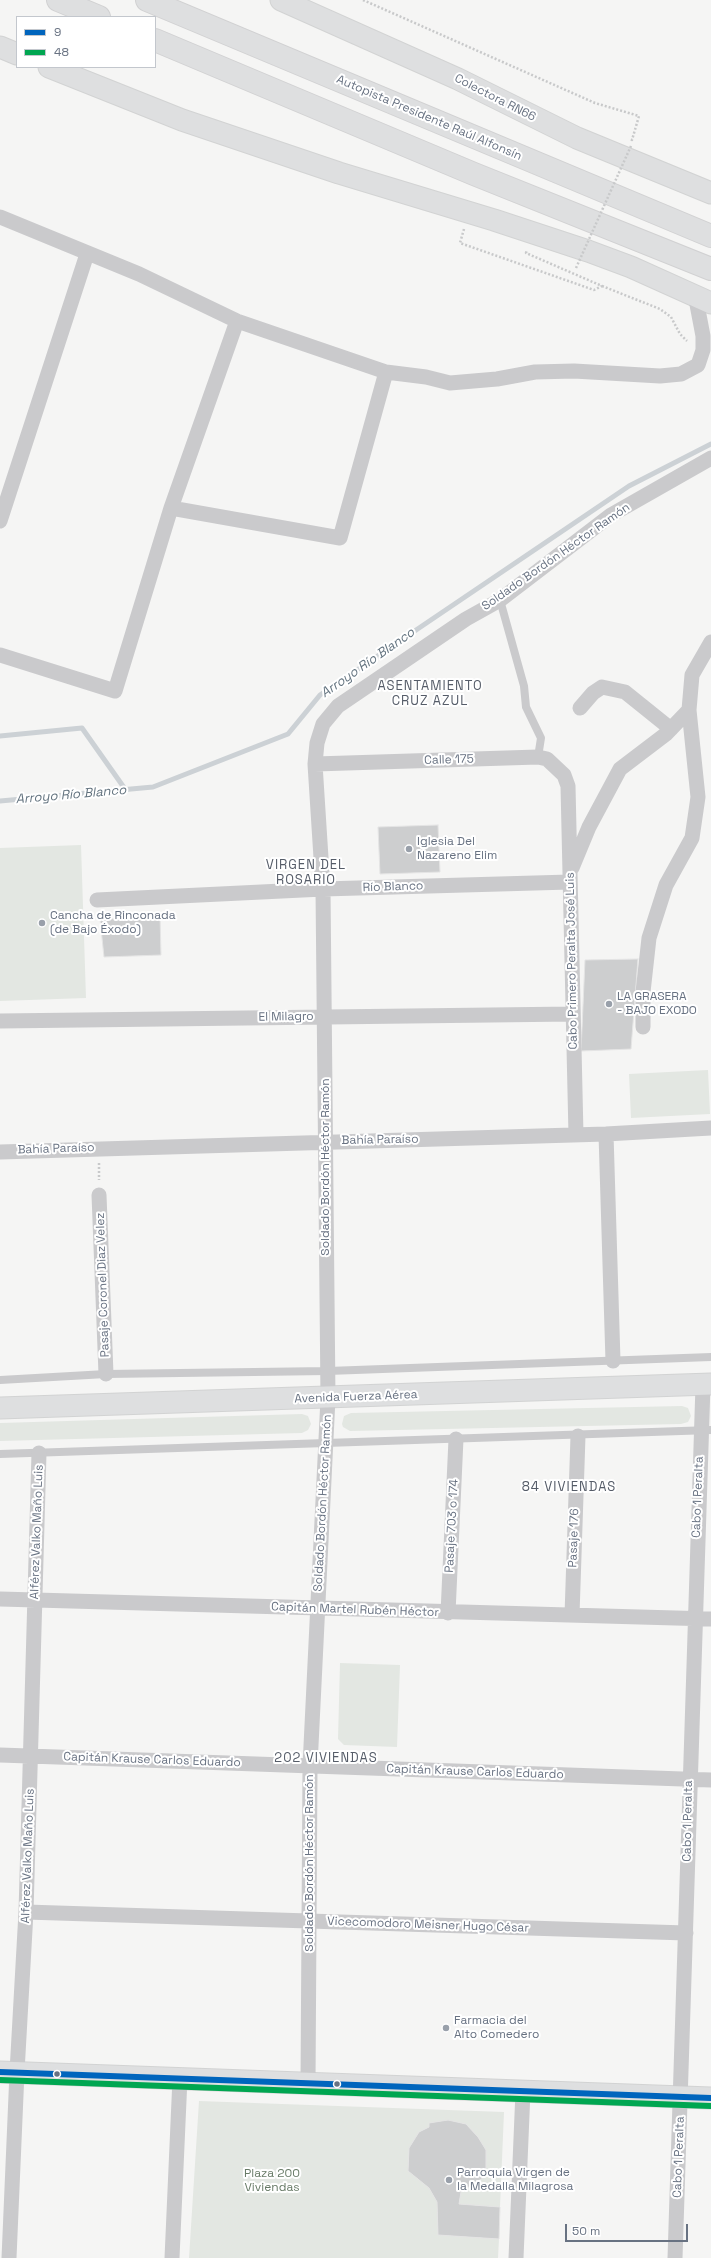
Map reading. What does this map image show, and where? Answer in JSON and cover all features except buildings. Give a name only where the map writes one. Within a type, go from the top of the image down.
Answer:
[{"type":"highway","points":[[58,0],[97,16]]},
{"type":"highway","name":"Autopista Presidente Raúl Alfonsín","points":[[146,0],[711,236]]},
{"type":"highway","points":[[156,40],[474,174],[711,269]]},
{"type":"street","name":"Colectora RN66","points":[[281,0],[458,78],[577,138],[711,193]]},
{"type":"street","points":[[0,47],[16,54]]},
{"type":"street","points":[[0,218],[139,274],[237,321],[386,372],[426,377],[450,383],[497,379],[535,372],[559,371],[660,376],[681,374],[704,358],[702,309],[588,251],[469,212],[339,173],[189,123],[52,68]]},
{"type":"street","points":[[0,521],[88,254]]},
{"type":"street","points":[[0,655],[115,691],[171,508],[237,321]]},
{"type":"street","points":[[171,508],[340,538],[386,372]]},
{"type":"street","name":"Soldado Bordón Héctor Ramón","points":[[308,2083],[310,1766],[328,1398],[323,889],[315,764],[317,743],[323,724],[338,706],[466,619],[500,600],[611,515],[711,458]]},
{"type":"street","points":[[643,1027],[643,992],[649,938],[666,885],[692,838],[698,796],[689,710],[692,675],[711,642]]},
{"type":"street","points":[[580,708],[593,693],[602,687],[625,692],[671,729]]},
{"type":"street","points":[[570,878],[592,821],[620,769],[671,729],[689,710]]},
{"type":"street","name":"Calle 175","points":[[315,764],[538,757],[547,758],[564,775],[568,786]]},
{"type":"street","name":"Cabo Primero Peralta José Luis","points":[[568,786],[576,1135]]},
{"type":"street","name":"Río Blanco","points":[[97,900],[570,878]]},
{"type":"street","name":"El Milagro","points":[[0,1021],[573,1014]]},
{"type":"street","name":"Bahía Paraíso","points":[[0,1152],[606,1134],[711,1128]]},
{"type":"street","points":[[606,1134],[613,1361]]},
{"type":"street","name":"Pasaje Coronel Diaz Velez","points":[[99,1195],[106,1374]]},
{"type":"street","name":"Avenida Fuerza Aérea","points":[[0,1408],[707,1385]]},
{"type":"street","name":"Cabo 1 Peralta","points":[[675,2258],[686,1933],[694,1619],[706,1431],[707,1385]]},
{"type":"street","name":"Pasaje 176","points":[[572,1616],[578,1436]]},
{"type":"street","name":"Pasaje 703 o 174","points":[[448,1613],[456,1439]]},
{"type":"street","name":"Alférez Valko Maño Luis","points":[[9,2258],[8,2072],[26,1912],[32,1756],[39,1453]]},
{"type":"street","name":"Capitán Martel Rubén Héctor","points":[[0,1599],[448,1613],[711,1619]]},
{"type":"street","name":"Capitán Krause Carlos Eduardo","points":[[0,1755],[711,1780]]},
{"type":"street","name":"Vicecomodoro Meisner Hugo César","points":[[26,1912],[686,1933]]},
{"type":"street","points":[[8,2072],[711,2098]]},
{"type":"street","points":[[172,2258],[180,2078]]},
{"type":"street","points":[[516,2258],[523,2091]]},
{"type":"lane","points":[[500,600],[524,686],[526,707],[541,738],[538,757]]},
{"type":"lane","points":[[0,1380],[106,1374],[328,1371],[711,1357]]},
{"type":"lane","points":[[0,1454],[706,1431]]},
{"type":"path","points":[[363,0],[595,103],[638,116]]},
{"type":"path","points":[[569,265],[576,268],[631,146]]},
{"type":"path","points":[[469,212],[460,242],[594,290],[602,286]]},
{"type":"path","points":[[529,248],[526,252],[602,286],[660,309],[671,317],[680,334],[704,358]]},
{"type":"path","points":[[98,1148],[99,1195]]},
{"type":"green space","name":"Cancha de Rinconada (de Bajo Éxodo)","points":[[81,845],[86,998],[0,1001],[0,848]]},
{"type":"green space","points":[[708,1070],[710,1114],[631,1118],[629,1074]]},
{"type":"green space","points":[[682,1406],[688,1408],[691,1416],[688,1422],[681,1424],[350,1431],[343,1427],[342,1424],[344,1416],[351,1413]]},
{"type":"green space","points":[[302,1414],[308,1416],[311,1424],[308,1430],[302,1433],[0,1441],[0,1423]]},
{"type":"green space","points":[[340,1663],[400,1665],[397,1747],[344,1745],[338,1739]]},
{"type":"green space","name":"Plaza 200 Viviendas","points":[[199,2101],[504,2112],[500,2207],[459,2204],[461,2192],[486,2176],[486,2150],[478,2137],[466,2124],[448,2120],[429,2123],[429,2127],[419,2132],[409,2148],[408,2171],[429,2188],[437,2202],[438,2235],[499,2239],[498,2258],[189,2258]]},
{"type":"waterway","name":"Arroyo Río Blanco","points":[[0,801],[153,787],[288,734],[320,695],[629,486],[711,444]]},
{"type":"waterway","points":[[0,736],[82,728],[125,789]]},
{"type":"transit line","name":"9","points":[[0,2072],[711,2098]]},
{"type":"transit line","name":"48","points":[[0,2080],[711,2106]]},
{"type":"place","name":"Iglesia Del Nazareno Elim","points":[[409,849]]},
{"type":"place","name":"Cancha de Rinconada (de Bajo Éxodo)","points":[[42,923]]},
{"type":"place","name":"LA GRASERA - BAJO EXODO","points":[[609,1004]]},
{"type":"place","name":"Farmacia del Alto Comedero","points":[[446,2028]]},
{"type":"place","name":"Parroquia Virgen de la Medalla Milagrosa","points":[[449,2180]]},
{"type":"district","name":"ASENTAMIENTO CRUZ AZUL","points":[[430,694]]},
{"type":"district","name":"VIRGEN DEL ROSARIO","points":[[306,872]]},
{"type":"district","name":"84 VIVIENDAS","points":[[569,1487]]},
{"type":"district","name":"202 VIVIENDAS","points":[[326,1758]]}]
